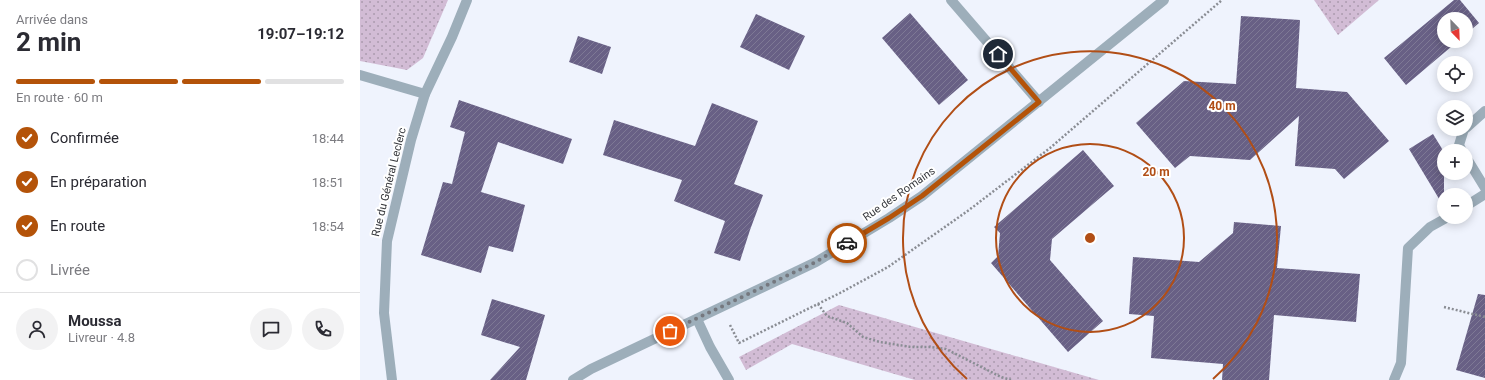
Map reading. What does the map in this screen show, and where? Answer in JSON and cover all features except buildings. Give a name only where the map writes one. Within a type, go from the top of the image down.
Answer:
[{"type":"street","name":"Rue du Général Leclerc","points":[[392,380],[384,313],[387,241],[411,140],[425,94],[452,37],[467,0]]},
{"type":"street","points":[[951,0],[1039,102]]},
{"type":"street","name":"Rue des Romains","points":[[573,380],[591,369],[816,262],[889,218],[922,196],[1164,0]]},
{"type":"street","points":[[360,75],[425,94]]},
{"type":"street","points":[[1473,121],[1485,111]]},
{"type":"street","points":[[1473,168],[1485,188]]},
{"type":"street","points":[[1473,202],[1485,194]]},
{"type":"street","points":[[1394,380],[1401,363],[1408,248],[1430,227],[1437,223]]},
{"type":"street","points":[[697,318],[710,347],[729,380]]},
{"type":"path","points":[[729,322],[739,343],[818,304],[888,266],[969,210],[1027,167],[1126,84],[1222,0]]},
{"type":"path","points":[[818,304],[827,316],[846,324],[863,337],[880,342],[911,347],[931,346],[946,349],[1000,377],[1011,380]]},
{"type":"path","points":[[1444,307],[1485,317]]},
{"type":"shaded area","points":[[360,0],[448,0],[423,58],[407,70],[360,61]]},
{"type":"shaded area","points":[[1314,0],[1379,0],[1338,35]]},
{"type":"shaded area","points":[[839,305],[1099,380],[915,380],[792,344],[746,370],[739,357]]},
{"type":"way so far","points":[[670,331],[816,262],[847,243]]},
{"type":"route","points":[[847,243],[922,196],[1039,102],[998,54]]}]
